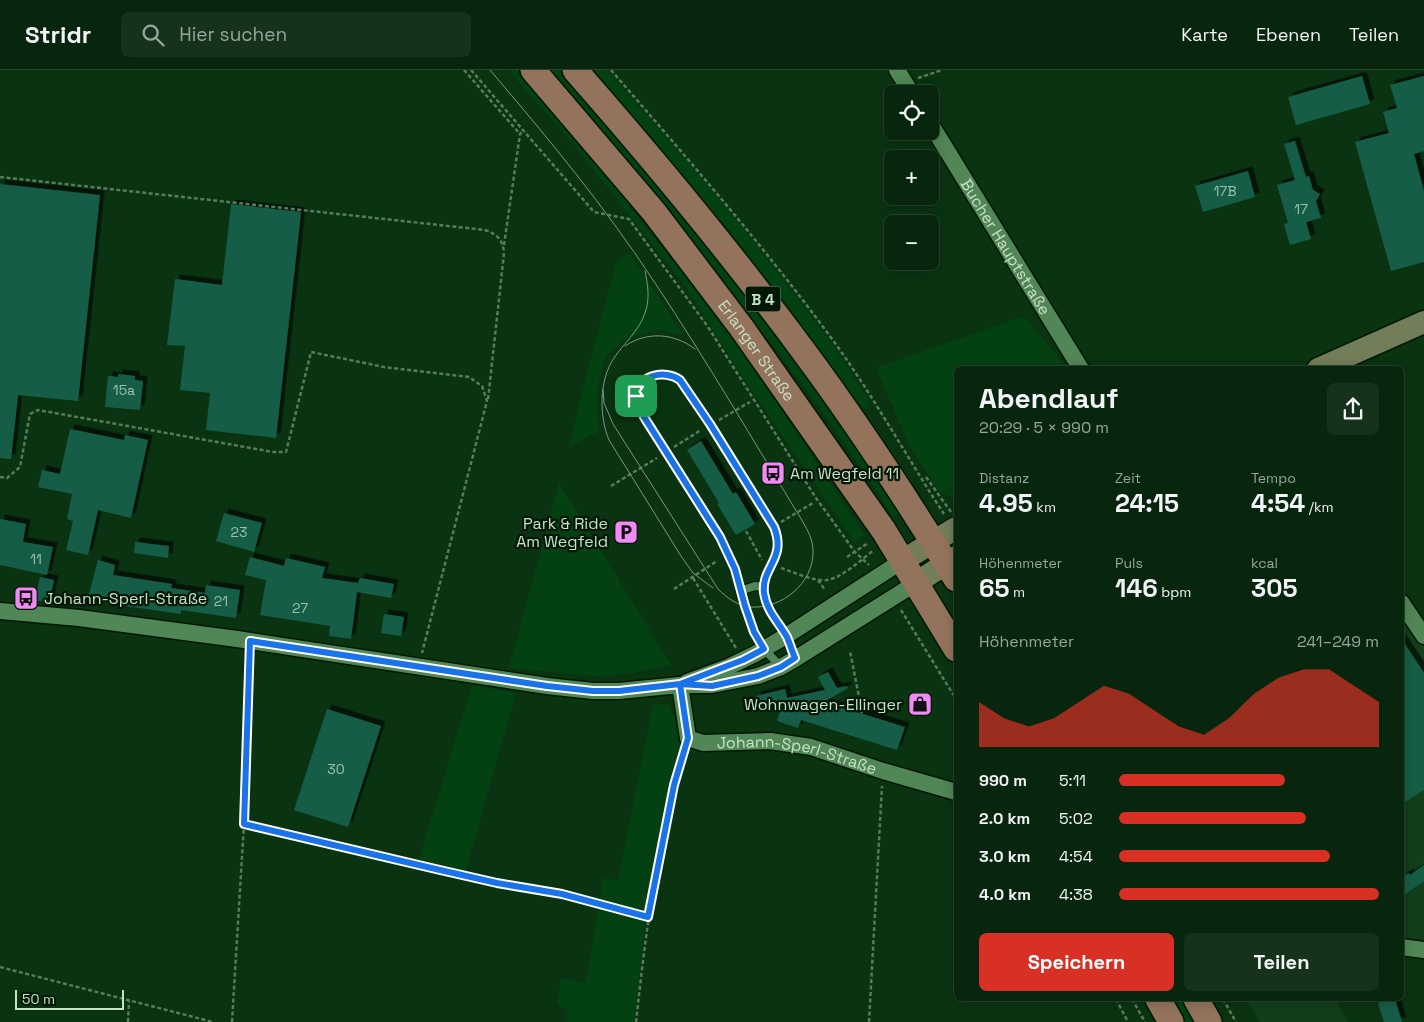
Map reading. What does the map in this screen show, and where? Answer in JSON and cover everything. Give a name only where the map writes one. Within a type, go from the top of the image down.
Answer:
[{"type":"main road","name":"Erlanger Straße","points":[[533,70],[654,212],[710,285],[884,531],[954,647]]},
{"type":"main road","name":"B 4","points":[[575,70],[677,189],[797,342],[857,426],[933,542],[953,567]]},
{"type":"main road","points":[[1159,1001],[1170,1022]]},
{"type":"main road","points":[[1197,1001],[1209,1022]]},
{"type":"street","name":"Bucher Hauptstraße","points":[[939,138],[1079,366]]},
{"type":"street","points":[[1325,366],[1424,322]]},
{"type":"street","points":[[680,684],[743,660],[786,636],[933,542],[954,520]]},
{"type":"street","points":[[0,611],[78,618],[250,641],[547,686],[593,691],[619,691],[680,684],[712,686],[758,676],[781,667],[916,583],[953,567]]},
{"type":"street","points":[[1404,606],[1424,636]]},
{"type":"street","points":[[680,684],[688,738]]},
{"type":"street","name":"Johann-Sperl-Straße","points":[[688,738],[702,744],[770,741],[811,747],[883,771],[954,791]]},
{"type":"street","points":[[1404,947],[1424,950]]},
{"type":"lane","points":[[781,667],[764,649],[754,632],[740,591],[735,569],[720,537],[638,404],[637,390],[646,379],[655,375],[665,374],[674,376],[686,388],[774,527],[778,537],[778,550],[764,587],[769,612],[786,636],[795,658]]},
{"type":"lane","points":[[740,591],[755,586],[764,587]]},
{"type":"path","points":[[464,70],[520,134]]},
{"type":"path","points":[[471,70],[594,212],[629,218],[708,327],[816,498],[862,559],[835,577],[827,580],[818,580],[825,590]]},
{"type":"path","points":[[611,70],[746,228],[821,325],[870,395],[932,496]]},
{"type":"path","points":[[905,82],[942,70]]},
{"type":"path","points":[[418,666],[488,401],[503,246],[520,134],[523,131]]},
{"type":"path","points":[[0,177],[485,230],[500,238],[503,246]]},
{"type":"path","points":[[0,477],[7,478],[20,467],[30,414],[38,410],[273,452],[286,452],[311,352],[384,367],[469,377],[482,386],[488,401]]},
{"type":"path","points":[[611,486],[710,424],[750,402]]},
{"type":"path","points":[[926,477],[954,520]]},
{"type":"path","points":[[774,527],[813,503]]},
{"type":"path","points":[[847,557],[871,541]]},
{"type":"path","points":[[674,589],[718,560]]},
{"type":"path","points":[[692,578],[743,660]]},
{"type":"path","points":[[908,622],[954,696]]},
{"type":"path","points":[[232,1022],[244,824],[250,641]]},
{"type":"path","points":[[823,700],[862,712],[850,651]]},
{"type":"path","points":[[636,1022],[648,917],[674,785],[688,738]]},
{"type":"path","points":[[869,1022],[883,771]]},
{"type":"path","points":[[244,824],[449,872],[562,894],[648,917]]},
{"type":"path","points":[[0,967],[213,1022]]},
{"type":"path","points":[[128,1022],[129,1001]]},
{"type":"path","points":[[1117,1001],[1128,1022]]},
{"type":"path","points":[[1133,1001],[1145,1022]]},
{"type":"path","points":[[1224,1001],[1236,1022]]},
{"type":"shaded area","points":[[508,70],[522,70],[630,198],[629,206],[687,278],[695,280],[865,536],[854,541],[748,385],[682,282],[571,141]]},
{"type":"shaded area","points":[[544,70],[566,70],[763,310],[902,511],[894,517],[822,411],[767,338]]},
{"type":"shaded area","points":[[587,70],[607,70],[702,178],[834,346],[871,404],[865,409],[833,374]]},
{"type":"shaded area","points":[[630,253],[683,335],[657,330],[627,338],[605,357],[597,391],[598,432],[569,446],[617,260]]},
{"type":"shaded area","points":[[1024,316],[1066,366],[954,366],[954,497],[946,495],[936,487],[909,445],[876,368]]},
{"type":"shaded area","points":[[559,483],[672,666],[607,677],[509,668]]},
{"type":"shaded area","points":[[1404,606],[1424,636],[1424,942],[1404,940]]},
{"type":"shaded area","points":[[472,685],[516,693],[466,870],[419,859]]},
{"type":"shaded area","points":[[653,703],[668,705],[679,724],[680,751],[645,925],[634,1022],[567,1022],[568,1011],[557,1004],[561,978],[586,983],[603,878],[618,880]]},
{"type":"shaded area","points":[[1169,1001],[1188,1001],[1200,1022],[1180,1022]]},
{"type":"shaded area","points":[[1247,1001],[1336,1001],[1348,1022],[1260,1022]]},
{"type":"building","points":[[1362,76],[1370,104],[1296,125],[1288,97]]},
{"type":"building","points":[[1424,76],[1424,151],[1414,154],[1424,191],[1424,262],[1391,271],[1355,142],[1389,133],[1383,112],[1397,108],[1390,85]]},
{"type":"building","points":[[1295,141],[1306,177],[1309,176],[1313,190],[1320,194],[1316,201],[1321,218],[1306,222],[1311,239],[1290,245],[1284,224],[1288,223],[1277,185],[1295,180],[1284,144]]},
{"type":"building","points":[[1248,171],[1255,197],[1203,212],[1195,186]]},
{"type":"building","points":[[0,184],[100,195],[78,401],[18,395],[11,459],[0,458]]},
{"type":"building","points":[[231,204],[301,212],[276,438],[206,430],[210,393],[180,390],[185,346],[167,345],[175,279],[222,285]]},
{"type":"building","points":[[118,374],[135,376],[135,380],[143,381],[140,410],[105,407],[108,376],[118,377]]},
{"type":"building","points":[[70,429],[124,440],[125,435],[148,440],[131,518],[98,510],[88,555],[66,550],[73,521],[67,519],[72,494],[38,487],[42,470],[60,474]]},
{"type":"building","points":[[701,441],[733,494],[736,492],[755,524],[736,535],[687,450]]},
{"type":"building","points":[[224,513],[262,523],[254,552],[216,541]]},
{"type":"building","points":[[0,519],[26,524],[23,542],[53,547],[47,575],[0,565]]},
{"type":"building","points":[[135,542],[169,546],[168,558],[134,553]]},
{"type":"building","points":[[250,557],[284,566],[286,558],[325,567],[322,578],[358,583],[360,578],[394,584],[391,598],[357,592],[351,639],[329,636],[330,626],[260,615],[266,580],[245,575]]},
{"type":"building","points":[[98,560],[115,565],[113,575],[172,584],[171,588],[205,593],[206,585],[240,590],[236,618],[181,610],[181,614],[111,604],[88,598]]},
{"type":"building","points":[[40,577],[54,580],[49,603],[35,600]]},
{"type":"building","points":[[384,614],[404,617],[401,636],[381,633]]},
{"type":"building","points":[[1404,643],[1424,673],[1424,790],[1404,803]]},
{"type":"building","points":[[828,672],[837,688],[847,686],[848,688],[824,702],[905,727],[897,750],[801,720],[798,728],[777,721],[782,704],[759,710],[756,696],[785,689],[787,698],[825,690],[818,677]]},
{"type":"building","points":[[327,709],[381,726],[348,827],[294,810]]},
{"type":"building","points":[[1424,865],[1424,881],[1404,895],[1404,876],[1409,873],[1410,875]]},
{"type":"building","points":[[1396,1001],[1402,1022],[1384,1022],[1378,1003]]},
{"type":"tram line","points":[[490,70],[576,174],[636,255],[693,342],[803,522],[812,543],[812,563],[808,574],[794,592],[774,604],[751,607],[733,601],[718,589],[613,424],[604,403],[603,389]]},
{"type":"tram line","points":[[645,271],[648,292],[647,308],[639,326],[618,352],[605,377],[602,398],[603,420],[609,440],[681,556],[693,573],[713,588]]},
{"type":"tram line","points":[[625,346],[642,338],[660,336],[678,340],[695,349]]},
{"type":"place","name":"Am Wegfeld 11","points":[[773,473]]},
{"type":"place","name":"Park & Ride Am Wegfeld","points":[[626,532]]},
{"type":"place","name":"Johann-Sperl-Straße","points":[[26,598]]},
{"type":"place","name":"Wohnwagen-Ellinger","points":[[920,704]]},
{"type":"route","points":[[636,396],[641,383],[655,375],[665,374],[680,380],[710,424],[774,527],[779,544],[768,574],[764,592],[769,612],[786,636],[795,658],[781,667],[758,676],[712,686],[680,684],[619,691],[593,691],[547,686],[250,641],[244,824],[497,883],[562,894],[648,917],[662,838],[674,785],[688,738],[680,684],[728,667],[764,649],[754,632],[740,591],[735,569],[720,537],[644,417],[636,396]]}]
